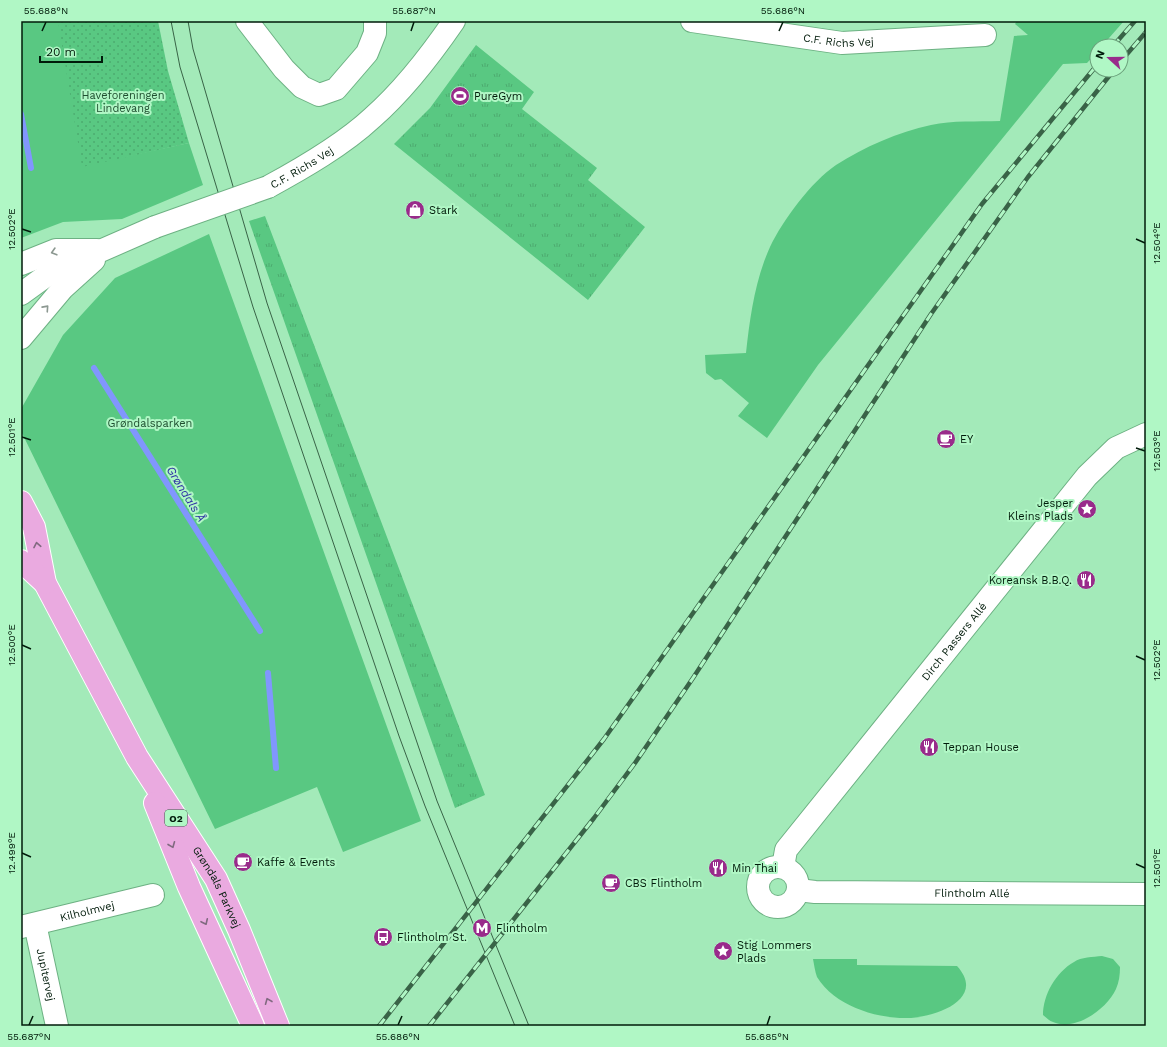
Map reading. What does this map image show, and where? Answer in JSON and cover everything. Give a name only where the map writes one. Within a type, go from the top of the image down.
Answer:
[{"type":"main road","name":"Grøndals Parkvej","points":[[21,502],[34,527],[45,583],[137,757],[216,879],[258,975],[278,1026]]},
{"type":"main road","name":"Grøndals Parkvej","points":[[21,561],[45,583]]},
{"type":"main road","name":"Grøndals Parkvej","points":[[137,757],[189,887],[235,984],[253,1026]]},
{"type":"main road","points":[[235,984],[258,975]]},
{"type":"street","points":[[247,21],[284,69],[302,87],[319,95],[336,89],[367,53],[375,33],[375,21]]},
{"type":"street","name":"C.F. Richs Vej","points":[[21,294],[50,273],[106,250],[129,237],[268,187],[306,167],[371,119],[403,87],[430,56],[454,21]]},
{"type":"street","name":"C.F. Richs Vej","points":[[692,21],[842,43],[985,36]]},
{"type":"street","name":"C.F. Richs Vej","points":[[21,264],[56,250],[106,250]]},
{"type":"street","name":"C.F. Richs Vej","points":[[21,338],[63,288],[106,250]]},
{"type":"street","name":"Dirch Passers Allé","points":[[783,867],[786,850],[1087,476],[1116,448],[1146,434]]},
{"type":"street","points":[[776,867],[783,867],[790,870],[795,876],[798,890],[796,898],[790,904],[781,907],[773,906],[761,898],[758,887],[763,874],[776,867]]},
{"type":"street","name":"Flintholm Allé","points":[[798,890],[815,892],[1146,894]]},
{"type":"street","name":"Kilholmvej","points":[[28,926],[153,895]]},
{"type":"street","name":"Jupitervej","points":[[28,926],[57,1026]]},
{"type":"green space","points":[[21,21],[67,21],[86,165],[189,143],[203,185],[122,219],[63,222],[21,238]]},
{"type":"green space","name":"Haveforeningen Lindevang","points":[[58,21],[158,21],[168,71],[189,143],[82,167]]},
{"type":"green space","points":[[1017,21],[1124,21],[1109,38],[1089,38],[1089,61],[1087,63],[1063,64],[818,365],[767,438],[738,416],[749,403],[721,379],[715,380],[706,373],[705,355],[746,353],[751,312],[760,272],[770,247],[782,225],[798,202],[817,181],[836,165],[858,152],[894,136],[939,123],[1000,121],[1014,36],[1028,35],[1015,24]]},
{"type":"green space","points":[[476,45],[534,92],[522,109],[597,168],[588,180],[645,227],[588,300],[394,144],[430,108]]},
{"type":"green space","points":[[265,216],[485,795],[455,808],[249,221]]},
{"type":"green space","name":"Grøndalsparken","points":[[209,234],[421,821],[343,852],[317,787],[215,829],[21,431],[21,409],[63,335],[115,278]]},
{"type":"green space","points":[[1102,956],[1113,959],[1120,967],[1117,986],[1112,997],[1098,1011],[1089,1017],[1071,1024],[1053,1022],[1043,1015],[1045,1000],[1048,992],[1056,978],[1068,966],[1080,959]]},
{"type":"green space","points":[[813,959],[857,959],[857,965],[957,966],[965,978],[966,989],[961,998],[953,1005],[929,1015],[905,1018],[881,1016],[856,1008],[844,1002],[824,987],[817,977]]},
{"type":"waterway","name":"Grøndals Å","points":[[21,114],[31,168]]},
{"type":"waterway","name":"Grøndals Å","points":[[94,368],[260,631]]},
{"type":"waterway","name":"Grøndals Å","points":[[268,673],[276,768]]},
{"type":"tram line","points":[[171,21],[180,67],[253,307],[399,736],[425,806],[515,1026]]},
{"type":"tram line","points":[[188,21],[193,49],[267,303],[437,801],[529,1026]]},
{"type":"railway","points":[[1120,38],[1135,21]]},
{"type":"railway","points":[[1129,52],[1146,32]]},
{"type":"railway","points":[[379,1026],[604,739],[982,204],[1089,75]]},
{"type":"railway","points":[[429,1026],[594,818],[635,763],[693,678],[931,314],[1028,177],[1108,78]]},
{"type":"place","name":"PureGym","points":[[460,96]]},
{"type":"place","name":"Stark","points":[[415,210]]},
{"type":"place","name":"EY","points":[[946,439]]},
{"type":"place","name":"Jesper Kleins Plads","points":[[1087,509]]},
{"type":"place","name":"Koreansk B.B.Q.","points":[[1086,580]]},
{"type":"place","name":"Teppan House","points":[[929,747]]},
{"type":"place","name":"Kaffe & Events","points":[[243,862]]},
{"type":"place","name":"Min Thai","points":[[718,868]]},
{"type":"place","name":"CBS Flintholm","points":[[611,883]]},
{"type":"place","name":"Flintholm","points":[[482,928]]},
{"type":"place","name":"Flintholm St.","points":[[383,937]]},
{"type":"place","name":"Stig Lommers Plads","points":[[723,951]]}]
